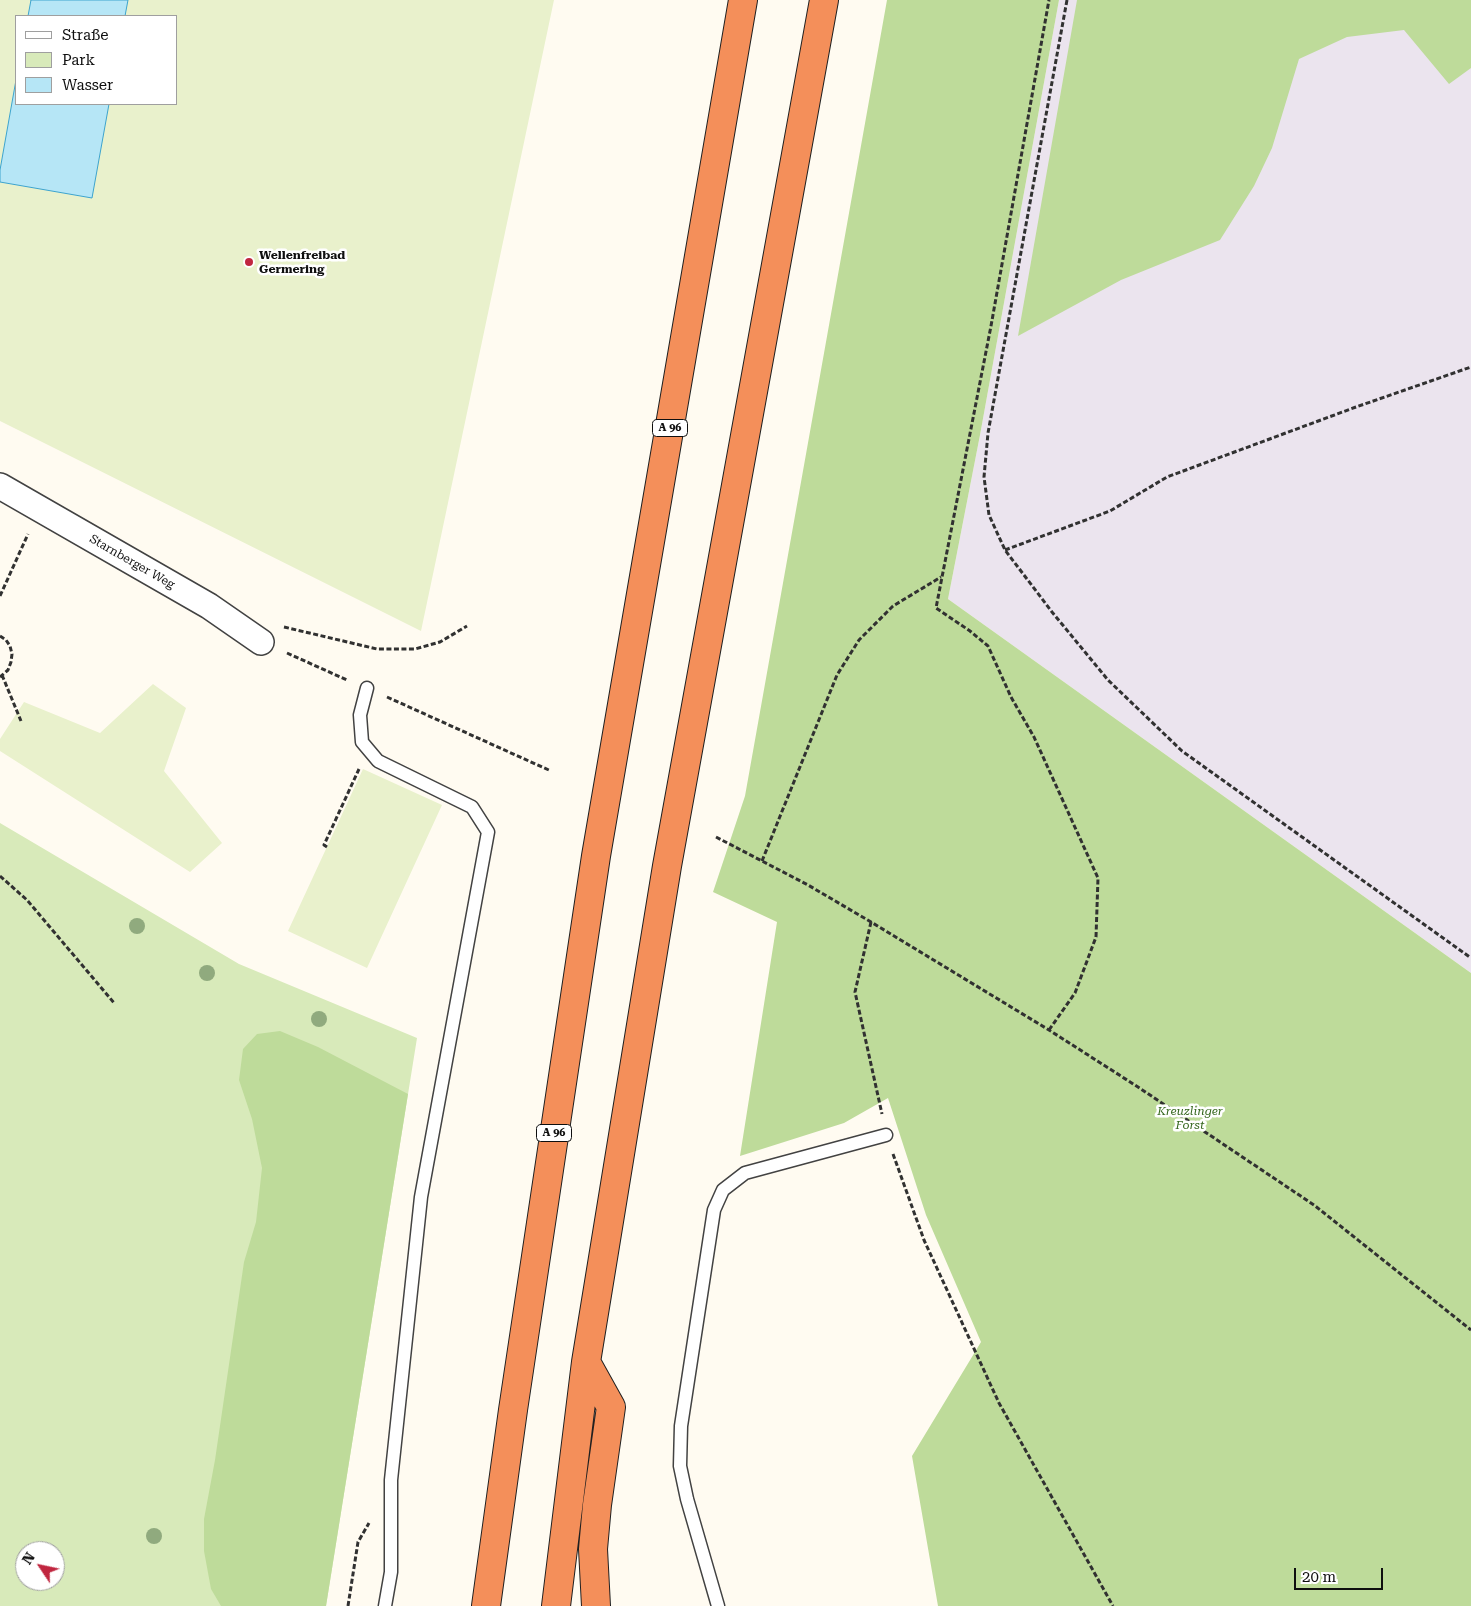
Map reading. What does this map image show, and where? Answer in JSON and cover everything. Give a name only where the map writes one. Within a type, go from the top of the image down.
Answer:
[{"type":"highway","name":"A 96","points":[[486,1606],[513,1410],[596,856],[743,0]]},
{"type":"highway","points":[[556,1606],[586,1362],[669,856],[824,0]]},
{"type":"highway","points":[[586,1362],[611,1407],[597,1505],[593,1550],[596,1606]]},
{"type":"street","name":"Starnberger Weg","points":[[0,486],[209,606],[269,633]]},
{"type":"lane","points":[[367,688],[360,715],[362,742],[378,761],[472,807],[488,832],[421,1197],[391,1480],[391,1572],[386,1606]]},
{"type":"lane","points":[[718,1606],[687,1499],[680,1466],[681,1426],[714,1210],[722,1190],[745,1173],[886,1135]]},
{"type":"path","points":[[1049,0],[991,326],[936,608],[970,630],[988,646],[1011,697],[1034,737],[1098,878],[1096,937],[1075,993],[1049,1030]]},
{"type":"path","points":[[1067,0],[987,442],[984,477],[989,515],[1006,550],[1052,612],[1108,680],[1182,751],[1471,958]]},
{"type":"path","points":[[1006,550],[1110,511],[1167,477],[1471,367]]},
{"type":"path","points":[[0,596],[40,509]]},
{"type":"path","points":[[762,861],[837,675],[859,640],[893,606],[942,577]]},
{"type":"path","points":[[269,633],[377,649],[414,649],[440,642],[467,626]]},
{"type":"path","points":[[269,633],[367,688],[551,771]]},
{"type":"path","points":[[0,636],[10,646],[12,654],[8,670],[1,676],[21,721]]},
{"type":"path","points":[[327,847],[324,845],[359,769],[362,742]]},
{"type":"path","points":[[716,837],[872,922],[1049,1030],[1138,1087],[1314,1205],[1471,1330]]},
{"type":"path","points":[[0,876],[27,900],[115,1004]]},
{"type":"path","points":[[872,922],[855,992],[886,1135],[924,1240],[999,1403],[1113,1606]]},
{"type":"path","points":[[348,1606],[358,1542],[371,1519]]},
{"type":"shaded area","points":[[1059,0],[1471,0],[1471,973],[948,599],[980,435]]},
{"type":"green space","name":"Wellenfreibad Germering","points":[[0,0],[554,0],[421,631],[0,421]]},
{"type":"green space","name":"Kreuzlinger Forst","points":[[887,0],[1059,0],[980,435],[948,599],[1471,973],[1471,1606],[938,1606],[912,1456],[981,1342],[926,1215],[888,1098],[844,1123],[740,1156],[777,922],[713,892],[745,796]]},
{"type":"green space","points":[[1077,0],[1471,0],[1471,68],[1449,84],[1404,30],[1347,37],[1299,59],[1272,148],[1254,186],[1220,240],[1121,280],[1018,336]]},
{"type":"green space","points":[[153,684],[186,708],[164,771],[222,843],[190,872],[0,751],[0,739],[24,702],[100,733]]},
{"type":"green space","points":[[363,769],[442,805],[367,968],[288,931]]},
{"type":"green space","points":[[0,823],[239,964],[417,1038],[326,1606],[0,1606]]},
{"type":"green space","points":[[280,1031],[318,1047],[408,1094],[326,1606],[221,1606],[211,1589],[204,1551],[204,1519],[215,1460],[244,1262],[256,1222],[262,1168],[252,1119],[239,1080],[243,1049],[257,1034]]},
{"type":"water","points":[[31,0],[128,0],[125,15],[28,15]]},
{"type":"water","points":[[15,86],[15,105],[109,105],[92,198],[0,182],[0,170]]},
{"type":"place","name":"Wellenfreibad Germering","points":[[249,262]]}]
